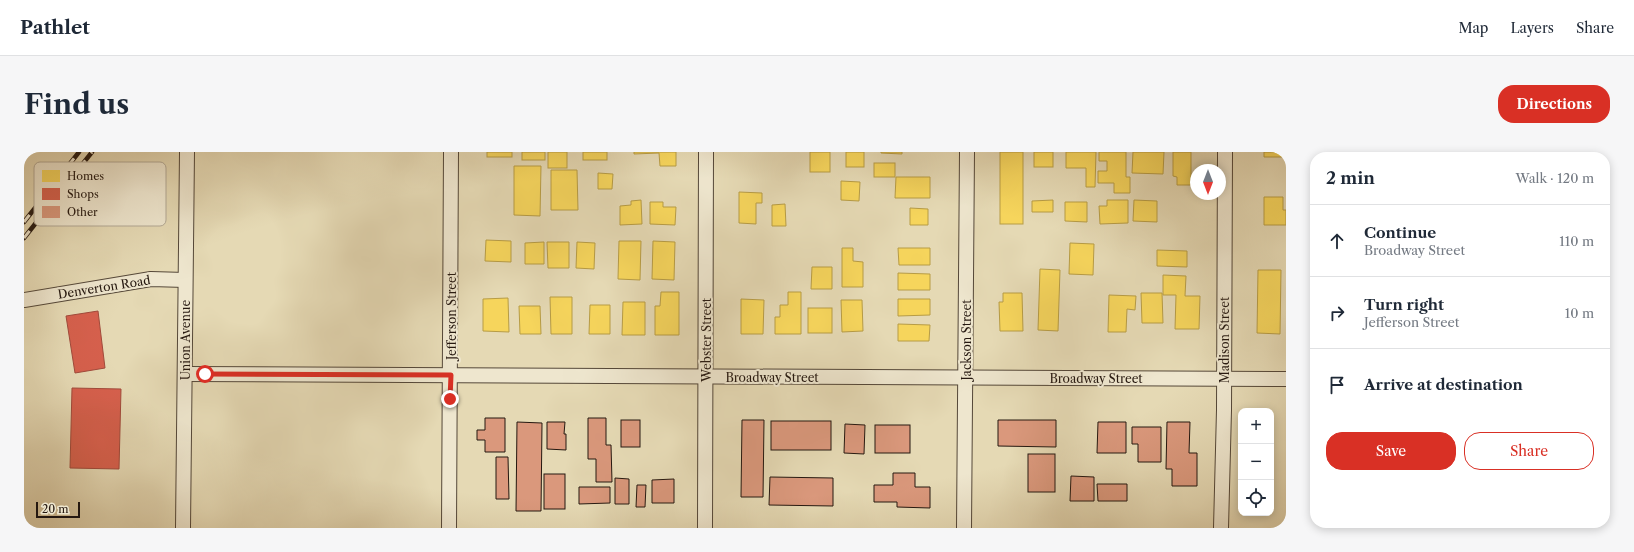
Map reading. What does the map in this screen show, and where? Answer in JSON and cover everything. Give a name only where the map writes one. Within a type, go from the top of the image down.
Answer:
[{"type":"street","name":"Union Avenue","points":[[183,528],[187,152]]},
{"type":"street","name":"Jefferson Street","points":[[448,528],[451,375],[451,152]]},
{"type":"street","name":"Webster Street","points":[[705,528],[706,152]]},
{"type":"street","name":"Jackson Street","points":[[964,528],[967,377],[967,152]]},
{"type":"street","name":"Madison Street","points":[[1221,528],[1224,378],[1225,152]]},
{"type":"street","name":"Denverton Road","points":[[24,300],[151,279],[185,280]]},
{"type":"street","name":"Broadway Street","points":[[185,374],[1286,379]]},
{"type":"building: Homes","points":[[487,152],[512,152],[512,157],[487,157]]},
{"type":"building: Homes","points":[[522,152],[545,152],[545,160],[522,160]]},
{"type":"building: Homes","points":[[548,152],[567,152],[567,168],[548,168]]},
{"type":"building: Homes","points":[[583,152],[607,152],[607,160],[583,160]]},
{"type":"building: Homes","points":[[634,152],[676,152],[676,166],[660,166],[659,153],[634,154]]},
{"type":"building: Homes","points":[[810,152],[830,152],[830,172],[810,172]]},
{"type":"building: Homes","points":[[846,152],[864,152],[864,167],[846,167]]},
{"type":"building: Homes","points":[[902,152],[902,154],[881,153]]},
{"type":"building: Homes","points":[[1000,152],[1023,152],[1023,224],[1000,224]]},
{"type":"building: Homes","points":[[1034,152],[1053,152],[1053,167],[1034,167]]},
{"type":"building: Homes","points":[[1066,152],[1096,152],[1095,187],[1086,187],[1086,168],[1066,168]]},
{"type":"building: Homes","points":[[1099,152],[1126,152],[1126,177],[1130,177],[1130,193],[1114,193],[1114,183],[1098,183],[1098,171],[1107,171],[1107,161],[1099,161]]},
{"type":"building: Homes","points":[[1133,152],[1164,152],[1163,174],[1132,173]]},
{"type":"building: Homes","points":[[1173,152],[1191,152],[1190,185],[1177,185],[1177,177],[1173,176]]},
{"type":"building: Homes","points":[[1264,152],[1284,152],[1283,157],[1264,157]]},
{"type":"building: Homes","points":[[874,163],[895,163],[895,177],[874,177]]},
{"type":"building: Homes","points":[[514,166],[541,166],[540,216],[514,215]]},
{"type":"building: Homes","points":[[551,170],[577,170],[578,210],[551,210]]},
{"type":"building: Homes","points":[[598,173],[613,174],[612,189],[598,189]]},
{"type":"building: Homes","points":[[896,177],[930,177],[930,198],[895,198]]},
{"type":"building: Homes","points":[[841,181],[860,182],[859,201],[841,200]]},
{"type":"building: Homes","points":[[739,192],[762,193],[762,203],[756,203],[756,224],[739,223]]},
{"type":"building: Homes","points":[[1264,197],[1283,197],[1283,210],[1286,210],[1286,225],[1264,225]]},
{"type":"building: Homes","points":[[641,200],[642,224],[620,225],[620,206],[631,205],[631,201]]},
{"type":"building: Homes","points":[[1053,200],[1053,212],[1032,212],[1032,201]]},
{"type":"building: Homes","points":[[1107,200],[1128,200],[1128,223],[1100,224],[1099,206],[1107,206]]},
{"type":"building: Homes","points":[[1134,200],[1157,201],[1157,222],[1133,221]]},
{"type":"building: Homes","points":[[650,202],[663,202],[663,207],[676,207],[675,225],[650,224]]},
{"type":"building: Homes","points":[[1065,202],[1087,202],[1087,222],[1065,221]]},
{"type":"building: Homes","points":[[785,204],[786,226],[772,226],[772,205]]},
{"type":"building: Homes","points":[[910,208],[928,209],[928,225],[910,225]]},
{"type":"building: Homes","points":[[486,240],[511,241],[511,262],[485,261]]},
{"type":"building: Homes","points":[[619,241],[641,241],[640,280],[618,279]]},
{"type":"building: Homes","points":[[653,241],[675,242],[674,280],[652,279]]},
{"type":"building: Homes","points":[[544,242],[544,264],[525,264],[525,243]]},
{"type":"building: Homes","points":[[547,242],[569,242],[569,268],[548,268]]},
{"type":"building: Homes","points":[[577,242],[595,243],[594,269],[576,268]]},
{"type":"building: Homes","points":[[1070,243],[1094,244],[1093,275],[1069,274]]},
{"type":"building: Homes","points":[[842,248],[853,248],[853,261],[863,262],[863,287],[842,287]]},
{"type":"building: Homes","points":[[898,248],[930,248],[930,265],[899,265]]},
{"type":"building: Homes","points":[[1157,250],[1187,251],[1187,267],[1157,266]]},
{"type":"building: Homes","points":[[812,267],[832,267],[832,289],[811,289]]},
{"type":"building: Homes","points":[[1040,269],[1060,270],[1058,331],[1038,330]]},
{"type":"building: Homes","points":[[1258,270],[1281,270],[1280,334],[1257,333]]},
{"type":"building: Homes","points":[[898,273],[930,274],[930,290],[898,290]]},
{"type":"building: Homes","points":[[1163,275],[1186,276],[1185,296],[1200,296],[1199,329],[1175,329],[1176,295],[1163,295]]},
{"type":"building: Homes","points":[[661,292],[679,292],[679,335],[655,335],[655,306],[660,306]]},
{"type":"building: Homes","points":[[788,292],[801,292],[801,334],[775,334],[775,317],[780,317],[780,305],[788,305]]},
{"type":"building: Homes","points":[[1003,293],[1022,293],[1023,331],[1000,331],[999,302],[1003,302]]},
{"type":"building: Homes","points":[[1141,293],[1162,293],[1163,323],[1142,323]]},
{"type":"building: Homes","points":[[1109,295],[1136,296],[1135,310],[1127,309],[1126,332],[1108,332]]},
{"type":"building: Homes","points":[[550,297],[572,297],[572,334],[551,334]]},
{"type":"building: Homes","points":[[508,298],[509,332],[483,331],[483,299]]},
{"type":"building: Homes","points":[[741,299],[764,300],[763,334],[741,334]]},
{"type":"building: Homes","points":[[898,299],[930,299],[930,315],[898,316]]},
{"type":"building: Homes","points":[[841,300],[862,300],[863,331],[842,332]]},
{"type":"building: Homes","points":[[623,302],[645,302],[645,335],[622,335]]},
{"type":"building: Homes","points":[[590,305],[610,305],[610,334],[589,334]]},
{"type":"building: Homes","points":[[519,306],[540,306],[541,334],[520,334]]},
{"type":"building: Homes","points":[[808,308],[832,308],[832,333],[808,333]]},
{"type":"building: Homes","points":[[898,324],[930,325],[929,341],[898,341]]},
{"type":"building: Shops","points":[[98,311],[105,368],[75,373],[66,316]]},
{"type":"building: Shops","points":[[72,388],[121,389],[119,469],[70,468]]},
{"type":"building: Other","points":[[485,418],[505,418],[505,452],[485,452],[485,440],[477,440],[477,430],[485,430]]},
{"type":"building: Other","points":[[588,418],[606,418],[606,445],[611,445],[612,482],[596,482],[596,459],[588,459]]},
{"type":"building: Other","points":[[621,420],[640,420],[640,447],[621,447]]},
{"type":"building: Other","points":[[742,420],[764,420],[763,497],[741,497]]},
{"type":"building: Other","points":[[998,420],[1056,420],[1056,447],[998,446]]},
{"type":"building: Other","points":[[771,421],[831,421],[831,450],[771,450]]},
{"type":"building: Other","points":[[517,422],[542,423],[541,511],[516,511]]},
{"type":"building: Other","points":[[547,422],[565,422],[564,434],[566,434],[566,450],[547,449]]},
{"type":"building: Other","points":[[1098,422],[1126,422],[1126,453],[1097,453]]},
{"type":"building: Other","points":[[1167,422],[1190,422],[1189,453],[1197,453],[1197,486],[1172,486],[1172,469],[1166,469]]},
{"type":"building: Other","points":[[845,424],[865,425],[864,454],[844,453]]},
{"type":"building: Other","points":[[875,425],[910,425],[910,453],[875,453]]},
{"type":"building: Other","points":[[1132,427],[1161,427],[1161,462],[1138,462],[1138,444],[1132,444]]},
{"type":"building: Other","points":[[1028,454],[1055,454],[1055,492],[1028,492]]},
{"type":"building: Other","points":[[496,457],[508,457],[509,499],[496,499]]},
{"type":"building: Other","points":[[893,473],[915,473],[915,487],[930,487],[930,508],[897,507],[897,502],[874,502],[874,485],[893,485]]},
{"type":"building: Other","points":[[544,474],[565,474],[565,509],[544,509]]},
{"type":"building: Other","points":[[1071,476],[1094,477],[1094,501],[1070,501]]},
{"type":"building: Other","points":[[770,477],[833,478],[833,506],[769,505]]},
{"type":"building: Other","points":[[615,478],[629,479],[629,504],[615,504]]},
{"type":"building: Other","points":[[674,479],[674,503],[652,503],[652,480]]},
{"type":"building: Other","points":[[1097,484],[1127,484],[1127,501],[1098,501]]},
{"type":"building: Other","points":[[637,485],[646,485],[645,507],[636,507]]},
{"type":"building: Other","points":[[579,487],[610,487],[610,503],[579,504]]},
{"type":"railway","points":[[71,162],[79,152]]},
{"type":"railway","points":[[84,162],[92,152]]},
{"type":"railway","points":[[24,222],[34,209]]},
{"type":"railway","points":[[24,238],[34,225]]},
{"type":"route","points":[[205,374],[451,375],[450,399]]}]
